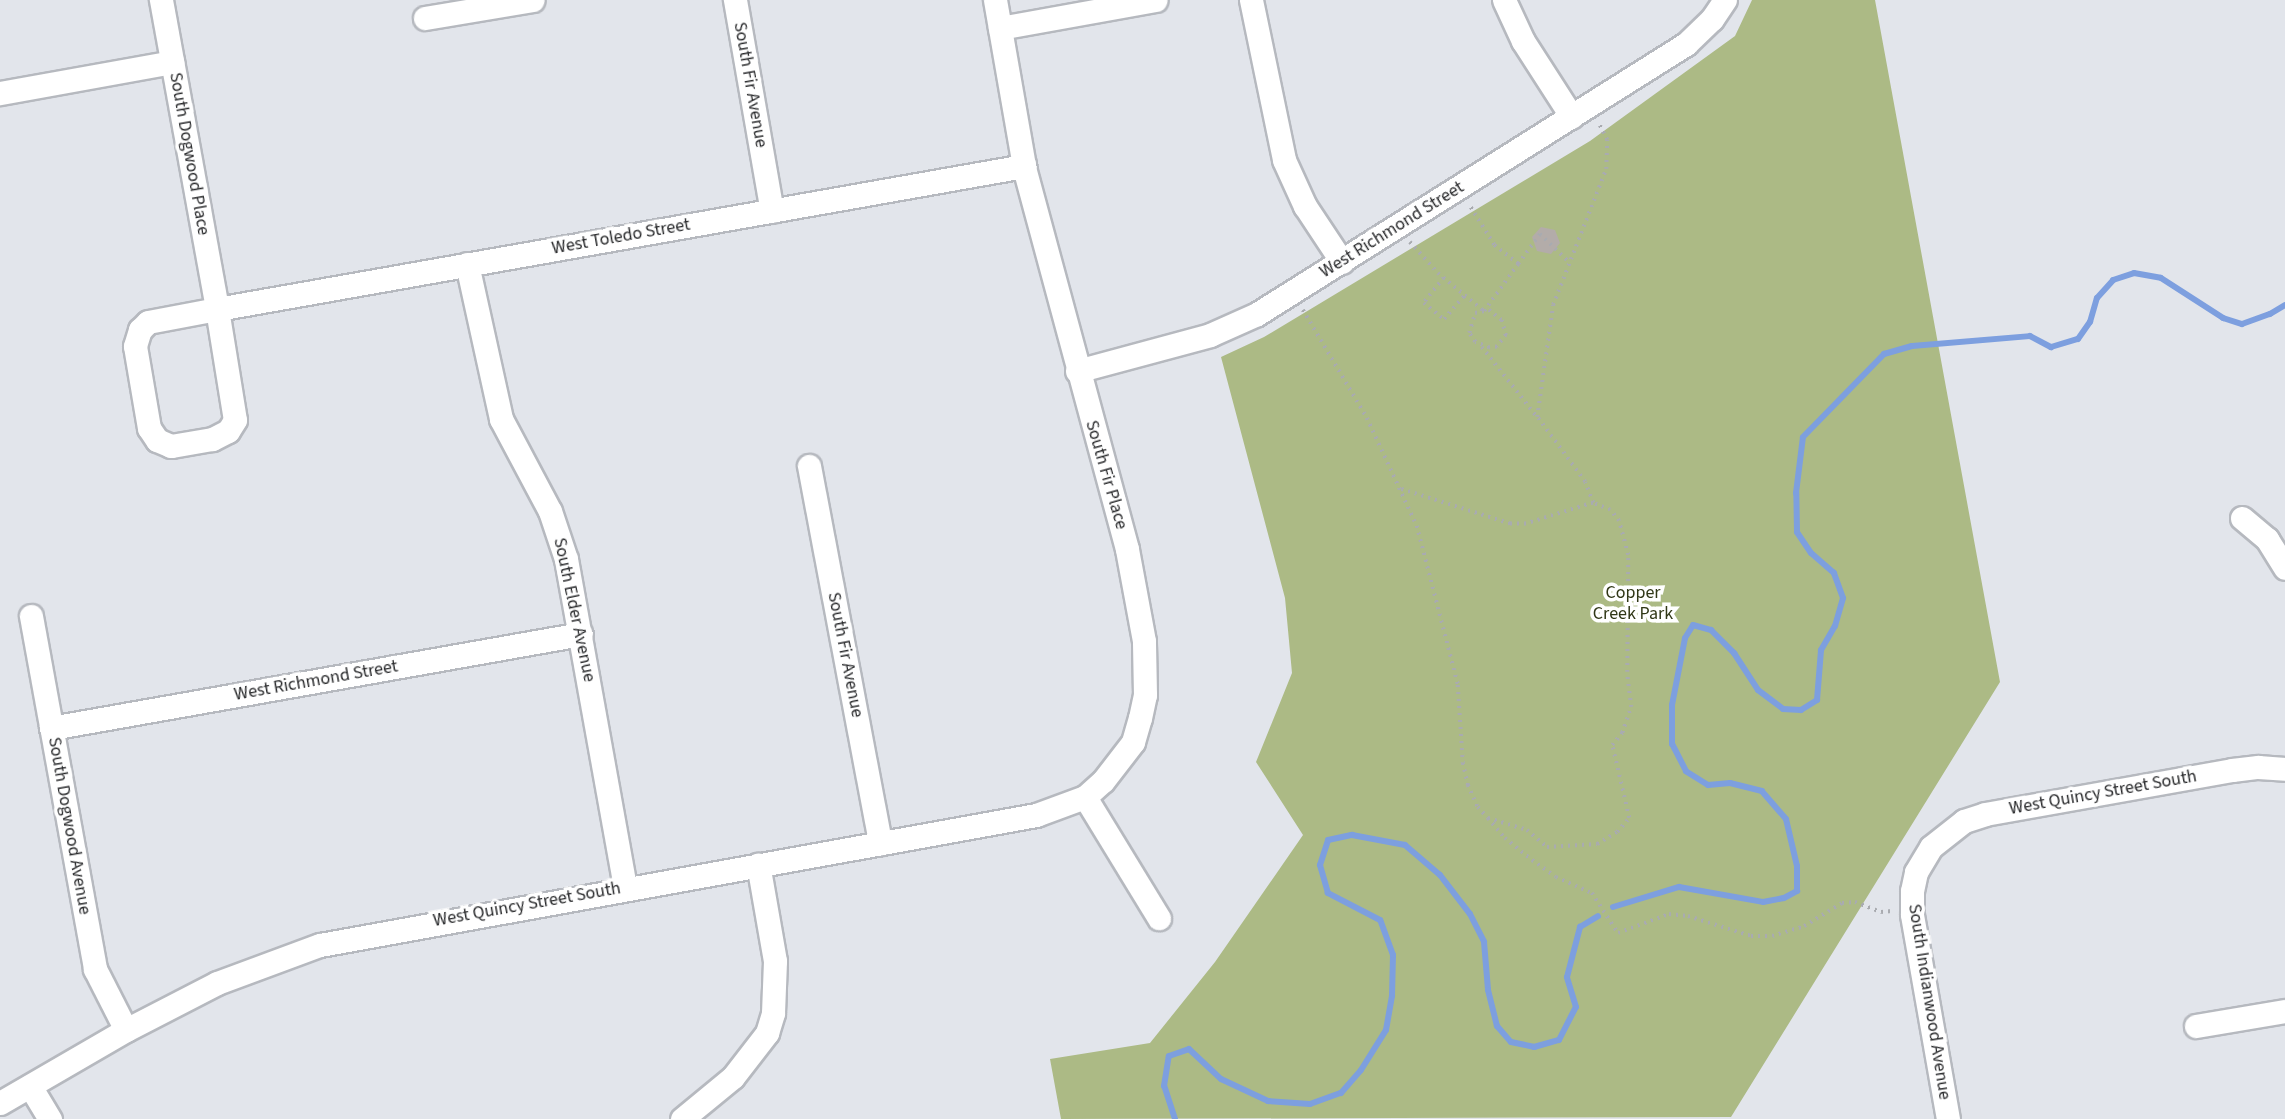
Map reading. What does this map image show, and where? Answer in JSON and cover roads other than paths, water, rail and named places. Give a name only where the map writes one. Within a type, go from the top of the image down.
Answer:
[{"type":"street","name":"South Dogwood Place","points":[[162,0],[217,309],[235,419],[228,431],[212,439],[171,446],[157,440],[149,428],[135,346],[140,330],[148,322],[217,309]]},
{"type":"street","points":[[425,18],[533,0]]},
{"type":"street","name":"South Fir Avenue","points":[[735,0],[772,211]]},
{"type":"street","name":"South Fir Place","points":[[995,0],[1024,166],[1132,573],[1146,668],[1145,695],[1133,742],[1117,765],[1085,797]]},
{"type":"street","points":[[1000,28],[1155,0]]},
{"type":"street","points":[[1251,0],[1284,160],[1305,206],[1342,262]]},
{"type":"street","points":[[1504,0],[1523,41],[1572,117]]},
{"type":"street","name":"West Richmond Street","points":[[1077,371],[1235,326],[1342,262],[1686,44],[1712,19],[1725,0]]},
{"type":"street","points":[[0,93],[172,62]]},
{"type":"street","name":"West Toledo Street","points":[[217,309],[1024,166]]},
{"type":"street","name":"South Elder Avenue","points":[[467,264],[496,405],[511,443],[559,535],[581,634],[625,887]]},
{"type":"street","name":"South Fir Avenue","points":[[809,466],[880,843]]},
{"type":"street","points":[[2242,517],[2267,539],[2285,568]]},
{"type":"street","name":"South Dogwood Avenue","points":[[31,616],[95,969],[127,1030]]},
{"type":"street","name":"West Richmond Street","points":[[51,728],[581,634]]},
{"type":"street","name":"West Quincy Street South","points":[[1931,846],[1964,821],[1984,814],[2232,770],[2258,767],[2285,769]]},
{"type":"street","points":[[1085,797],[1159,918]]},
{"type":"street","name":"West Quincy Street South","points":[[0,1103],[127,1030],[217,983],[320,945],[625,887],[1036,815],[1085,797]]},
{"type":"street","name":"South Indianwood Avenue","points":[[1931,846],[1916,872],[1912,891],[1912,914],[1948,1119]]},
{"type":"street","points":[[682,1119],[733,1077],[761,1043],[774,1013],[775,961],[758,864]]},
{"type":"street","points":[[2196,1026],[2285,1011]]},
{"type":"street","points":[[30,1086],[50,1119]]},
{"type":"waterway","points":[[1613,907],[1679,887],[1763,902],[1784,898],[1797,891],[1797,866],[1786,819],[1762,791],[1730,783],[1708,785],[1686,771],[1672,744],[1672,705],[1685,638],[1693,625],[1711,630],[1734,653],[1758,690],[1783,709],[1801,710],[1817,700],[1821,650],[1835,626],[1843,598],[1834,573],[1811,553],[1797,532],[1796,493],[1803,437],[1884,354],[1912,346],[2030,336],[2051,347],[2078,339],[2090,322],[2097,298],[2113,280],[2134,273],[2161,278],[2223,318],[2242,324],[2270,314],[2285,305]]},
{"type":"waterway","points":[[1175,1119],[1164,1086],[1169,1056],[1189,1049],[1221,1079],[1268,1101],[1310,1104],[1341,1093],[1361,1070],[1386,1030],[1392,996],[1393,955],[1380,920],[1328,893],[1320,865],[1328,840],[1352,835],[1405,845],[1440,875],[1470,914],[1484,942],[1488,990],[1497,1026],[1511,1042],[1534,1047],[1559,1040],[1576,1007],[1567,977],[1580,927],[1598,916]]},
{"type":"park label","name":"Copper Creek Park","points":[[1633,604]]}]
